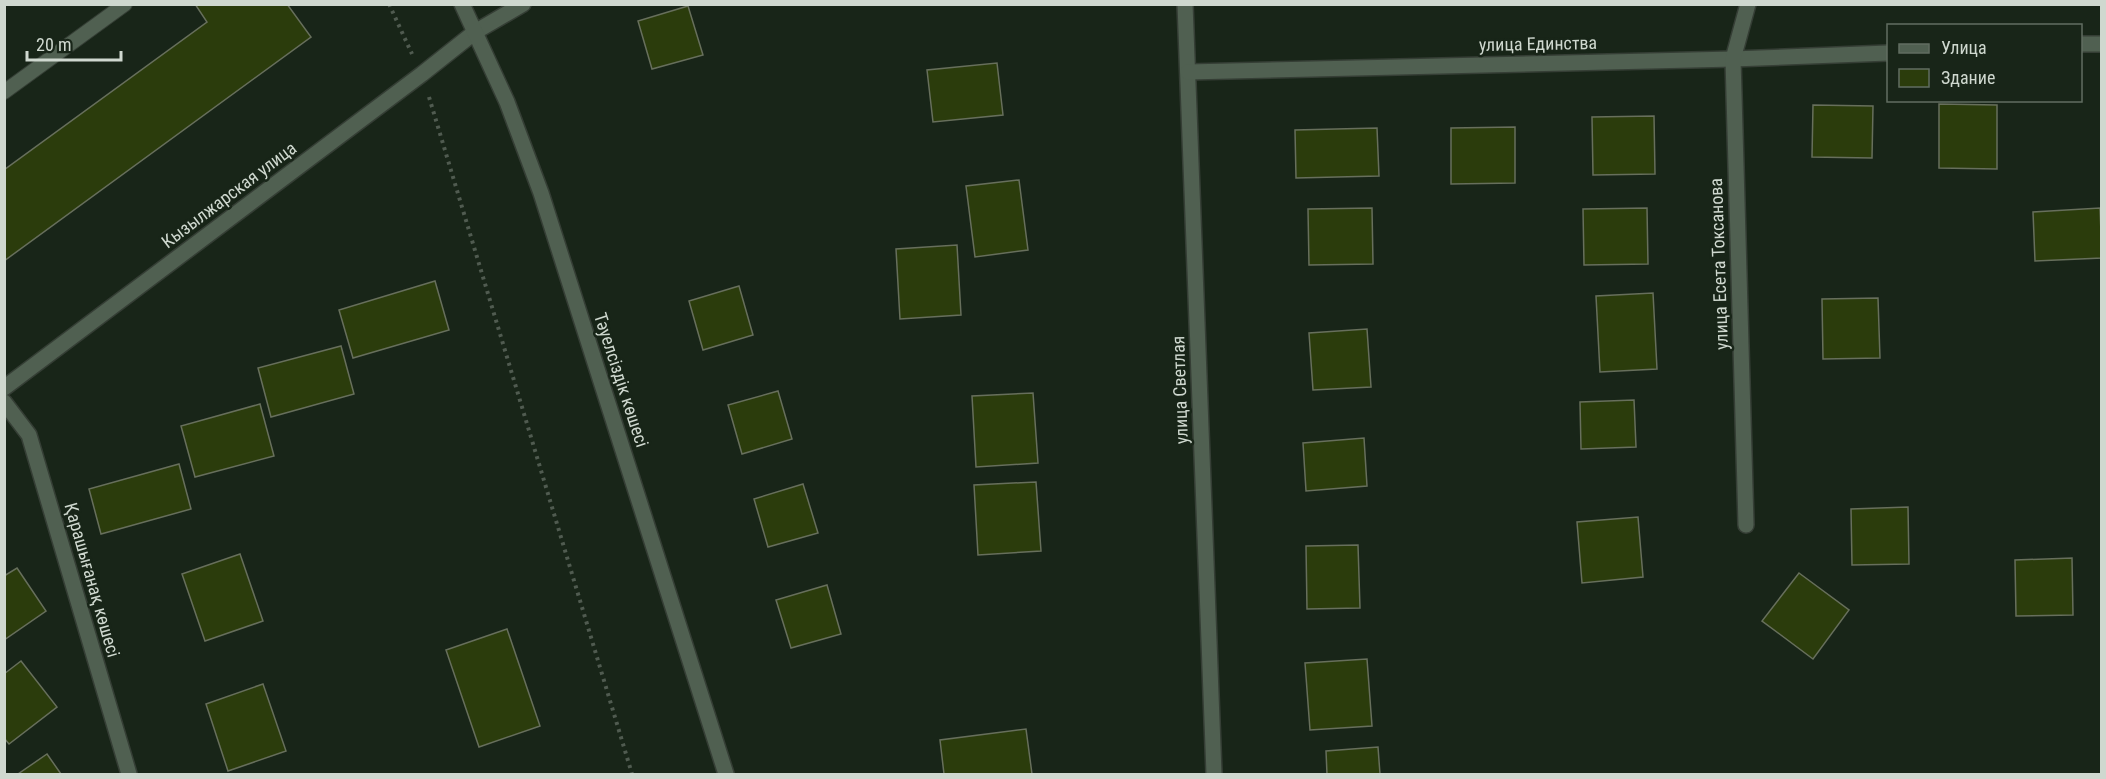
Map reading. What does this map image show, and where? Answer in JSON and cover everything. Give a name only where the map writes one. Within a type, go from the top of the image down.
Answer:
[{"type":"street","name":"Тәуелсіздік көшесі","points":[[462,4],[507,102],[541,194],[726,774]]},
{"type":"street","name":"Кызылжарская улица","points":[[4,388],[475,32],[523,4]]},
{"type":"street","name":"улица Светлая","points":[[1185,4],[1214,774]]},
{"type":"street","name":"улица Есета Токсанова","points":[[1746,525],[1733,59],[1748,4]]},
{"type":"street","points":[[2082,44],[2102,44]]},
{"type":"street","name":"улица Единства","points":[[1188,72],[1733,59],[1887,52]]},
{"type":"street","name":"Қарашығанақ көшесі","points":[[4,402],[29,435],[129,774]]},
{"type":"lane","points":[[4,92],[125,4]]},
{"type":"path","points":[[389,4],[422,74],[632,774]]},
{"type":"building","points":[[195,4],[287,4],[311,37],[4,261],[4,170],[207,22]]},
{"type":"building","points":[[688,6],[703,55],[652,69],[638,21]]},
{"type":"building","points":[[997,63],[1003,115],[933,122],[927,70]]},
{"type":"building","points":[[1939,104],[1997,105],[1997,169],[1939,168]]},
{"type":"building","points":[[1813,105],[1873,106],[1872,158],[1812,157]]},
{"type":"building","points":[[1654,116],[1655,174],[1593,175],[1592,117]]},
{"type":"building","points":[[1515,127],[1515,183],[1451,184],[1451,128]]},
{"type":"building","points":[[1377,128],[1379,176],[1296,178],[1295,130]]},
{"type":"building","points":[[1019,180],[1028,250],[975,257],[966,186]]},
{"type":"building","points":[[1372,208],[1373,264],[1309,265],[1308,209]]},
{"type":"building","points":[[1647,208],[1648,264],[1584,265],[1583,209]]},
{"type":"building","points":[[2100,208],[2102,258],[2035,261],[2033,212]]},
{"type":"building","points":[[957,245],[961,315],[900,319],[896,249]]},
{"type":"building","points":[[435,281],[449,330],[353,358],[339,310]]},
{"type":"building","points":[[739,286],[753,335],[703,350],[689,301]]},
{"type":"building","points":[[1653,293],[1657,369],[1600,372],[1596,296]]},
{"type":"building","points":[[1878,298],[1880,358],[1823,359],[1822,299]]},
{"type":"building","points":[[1367,329],[1371,387],[1313,390],[1309,333]]},
{"type":"building","points":[[341,346],[354,394],[271,417],[258,368]]},
{"type":"building","points":[[778,391],[792,439],[742,454],[728,405]]},
{"type":"building","points":[[1033,393],[1038,463],[976,467],[972,396]]},
{"type":"building","points":[[1634,400],[1636,447],[1581,449],[1580,402]]},
{"type":"building","points":[[260,404],[274,456],[195,477],[181,426]]},
{"type":"building","points":[[1364,438],[1367,486],[1306,491],[1303,443]]},
{"type":"building","points":[[179,464],[191,509],[101,534],[89,489]]},
{"type":"building","points":[[1036,482],[1041,551],[978,555],[974,485]]},
{"type":"building","points":[[803,484],[818,533],[768,547],[754,499]]},
{"type":"building","points":[[1908,507],[1909,564],[1852,565],[1851,509]]},
{"type":"building","points":[[1638,517],[1643,577],[1582,583],[1577,522]]},
{"type":"building","points":[[1358,545],[1360,608],[1307,609],[1306,546]]},
{"type":"building","points":[[240,554],[263,621],[205,641],[182,574]]},
{"type":"building","points":[[2072,558],[2073,615],[2016,616],[2015,560]]},
{"type":"building","points":[[17,568],[46,611],[4,640],[4,576]]},
{"type":"building","points":[[1799,573],[1849,610],[1813,659],[1762,621]]},
{"type":"building","points":[[827,585],[841,634],[791,648],[776,600]]},
{"type":"building","points":[[507,629],[540,726],[479,747],[446,650]]},
{"type":"building","points":[[1367,659],[1372,726],[1310,730],[1305,663]]},
{"type":"building","points":[[21,661],[57,707],[9,744],[4,738],[4,674]]},
{"type":"building","points":[[263,684],[286,751],[228,771],[206,704]]},
{"type":"building","points":[[1026,729],[1032,774],[944,774],[940,740]]},
{"type":"building","points":[[1378,747],[1380,774],[1327,774],[1326,751]]},
{"type":"building","points":[[47,754],[61,774],[18,774]]}]
